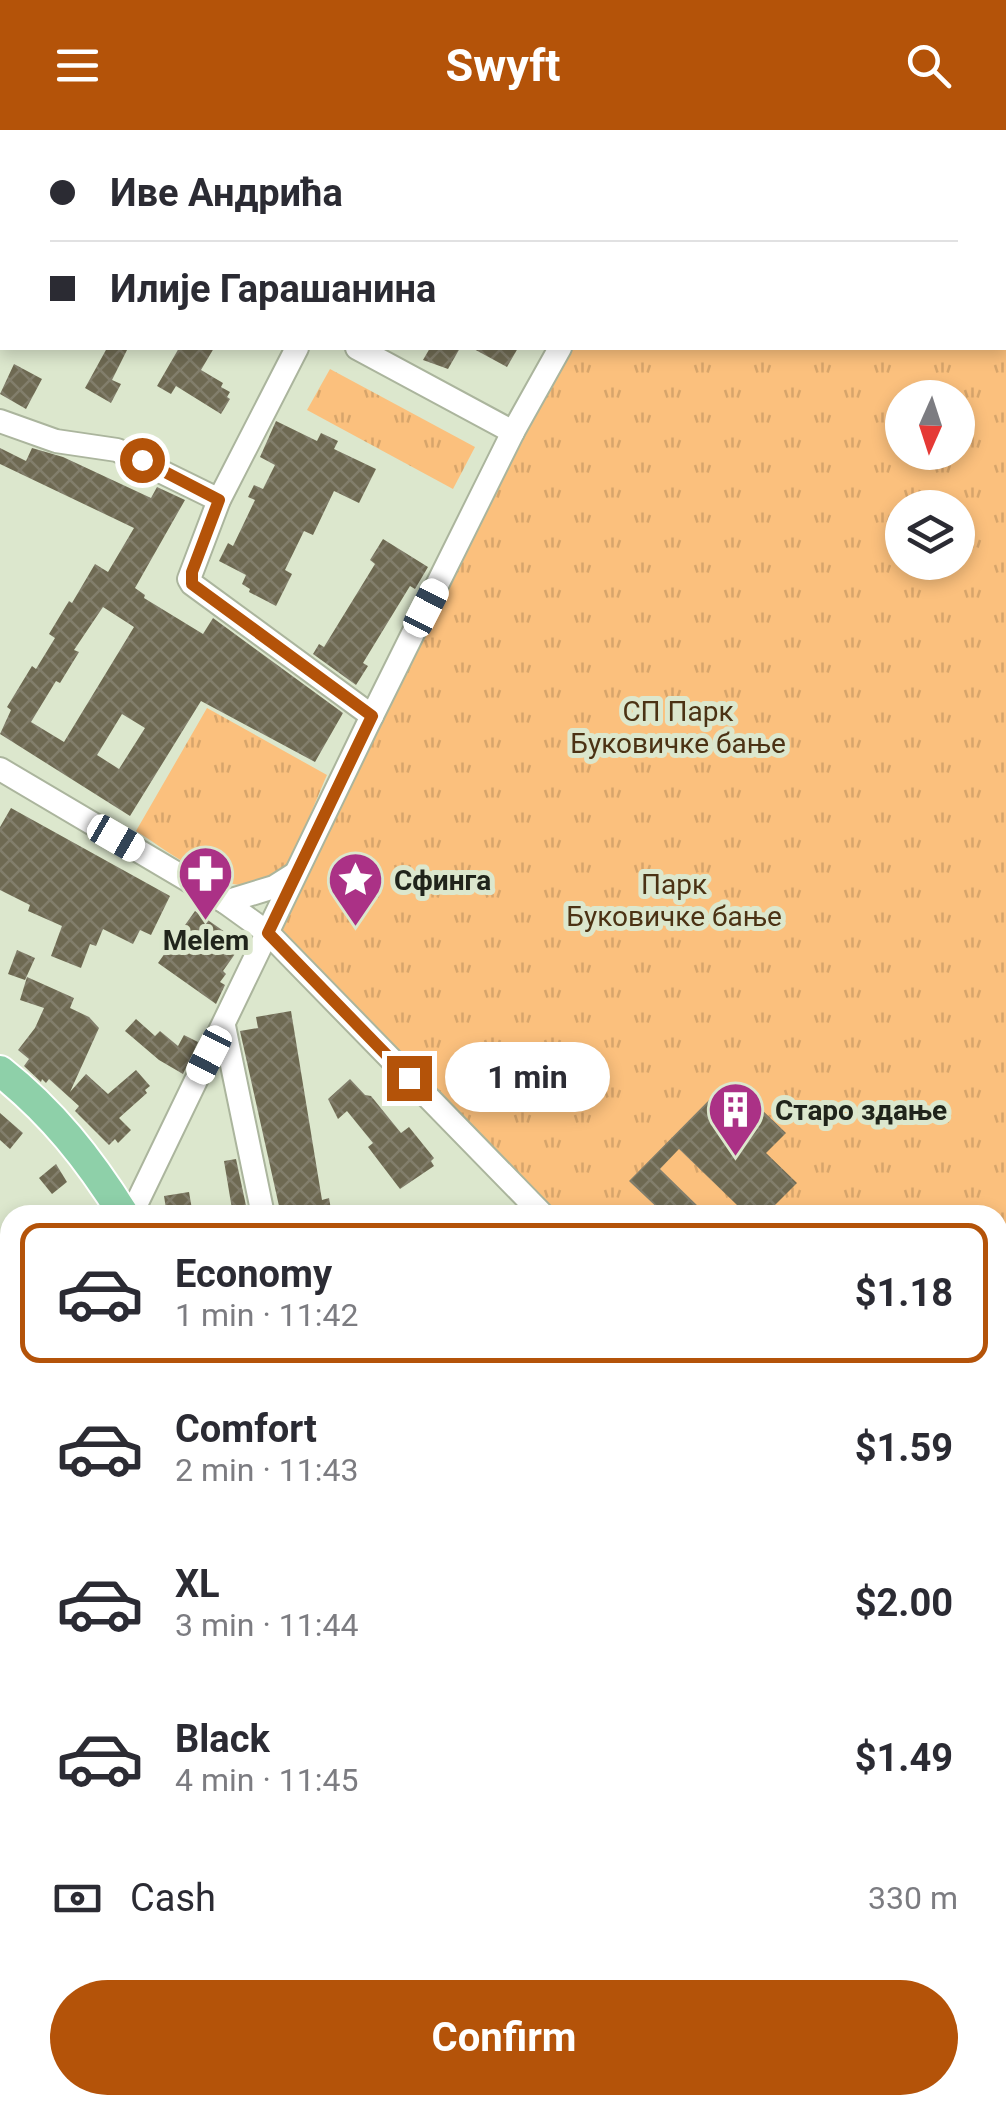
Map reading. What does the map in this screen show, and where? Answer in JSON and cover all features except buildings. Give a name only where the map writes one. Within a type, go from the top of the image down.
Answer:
[{"type":"main road","points":[[0,1071],[73,1140],[121,1205]]},
{"type":"street","points":[[296,350],[219,500],[192,572],[192,584],[372,716]]},
{"type":"street","points":[[360,350],[513,432]]},
{"type":"street","points":[[133,1205],[513,432],[559,350]]},
{"type":"street","points":[[0,420],[56,441],[116,450],[219,500]]},
{"type":"street","points":[[0,769],[226,902],[268,933],[533,1205]]},
{"type":"street","points":[[226,902],[274,887],[294,875]]},
{"type":"street","points":[[224,1026],[260,1205]]},
{"type":"green space","name":"Парк Буковичке бање","points":[[561,350],[1006,350],[1006,1205],[533,1205],[268,933]]},
{"type":"green space","points":[[330,369],[475,447],[453,489],[307,410]]},
{"type":"green space","points":[[207,708],[327,775],[289,860],[268,881],[249,886],[209,876],[136,831]]},
{"type":"place","name":"Melem","points":[[206,923]]},
{"type":"place","name":"Сфинга","points":[[355,929]]},
{"type":"place","name":"Старо здање","points":[[736,1159]]},
{"type":"route","points":[[142,460],[219,500],[190,578],[192,584],[372,716],[268,933],[409,1078]]},
{"type":"park label","name":"СП Парк Буковичке бање","points":[[678,727]]}]
